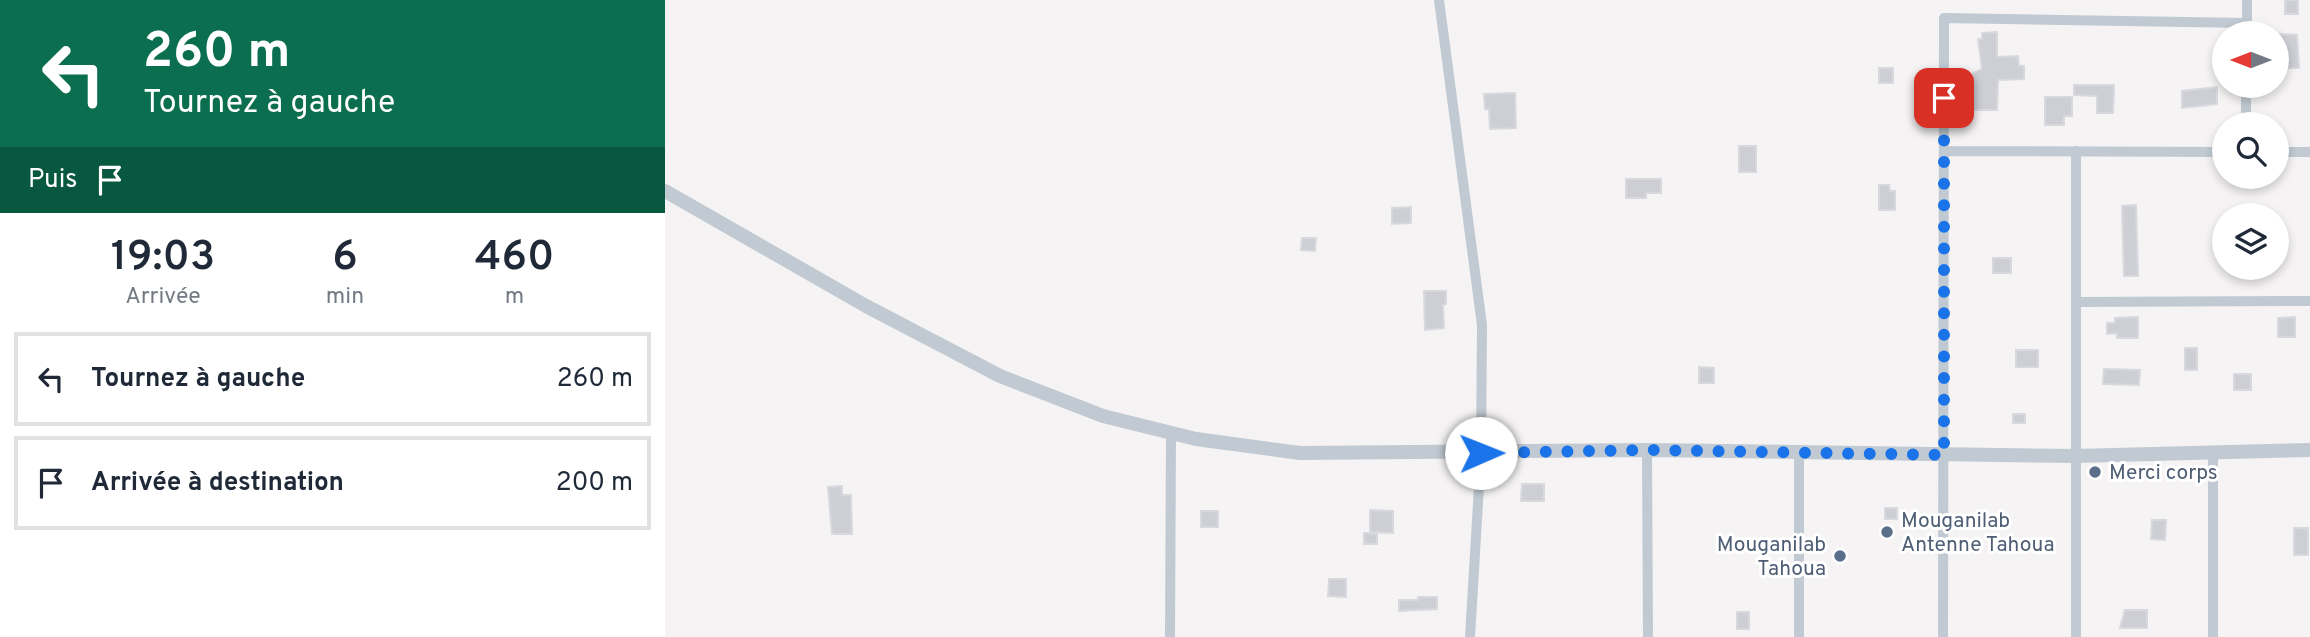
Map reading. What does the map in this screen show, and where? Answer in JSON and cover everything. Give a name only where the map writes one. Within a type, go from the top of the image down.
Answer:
[{"type":"street","points":[[1439,0],[1482,325],[1481,453],[1470,637]]},
{"type":"street","points":[[2247,0],[2247,21]]},
{"type":"street","points":[[1943,637],[1944,18],[2212,27]]},
{"type":"street","points":[[1944,151],[2212,152]]},
{"type":"street","points":[[2076,151],[2076,637]]},
{"type":"street","points":[[2289,152],[2310,152]]},
{"type":"street","points":[[665,191],[866,306],[1000,376],[1103,416],[1171,433],[1300,453],[1647,450],[2075,456],[2310,450]]},
{"type":"street","points":[[2076,302],[2310,301]]},
{"type":"street","points":[[1170,637],[1171,433]]},
{"type":"street","points":[[1647,450],[1648,637]]},
{"type":"street","points":[[2213,452],[2213,637]]},
{"type":"street","points":[[1798,453],[1799,637]]},
{"type":"building","points":[[2285,0],[2298,0],[2298,14],[2285,14]]},
{"type":"building","points":[[1997,32],[1997,57],[2018,56],[2019,66],[2024,66],[2024,79],[1998,80],[1997,110],[1966,110],[1964,93],[1971,93],[1973,73],[1982,69],[1978,39],[1982,39],[1982,33]]},
{"type":"building","points":[[2289,35],[2297,35],[2299,68],[2289,68]]},
{"type":"building","points":[[1879,68],[1893,68],[1893,83],[1879,83]]},
{"type":"building","points":[[2074,85],[2114,85],[2113,113],[2097,113],[2097,96],[2074,95]]},
{"type":"building","points":[[2212,88],[2212,98],[2217,98],[2217,104],[2182,108],[2182,91]]},
{"type":"building","points":[[1515,93],[1516,128],[1490,129],[1489,109],[1485,109],[1484,94]]},
{"type":"building","points":[[2045,97],[2072,97],[2072,116],[2064,116],[2064,125],[2045,125]]},
{"type":"building","points":[[1739,146],[1756,146],[1756,172],[1739,172]]},
{"type":"building","points":[[1626,179],[1661,179],[1661,193],[1646,193],[1646,198],[1626,198]]},
{"type":"building","points":[[1879,185],[1889,185],[1890,191],[1895,191],[1895,210],[1879,210]]},
{"type":"building","points":[[2136,205],[2138,276],[2124,276],[2122,206]]},
{"type":"building","points":[[1411,207],[1411,223],[1392,224],[1392,208]]},
{"type":"building","points":[[1302,238],[1316,238],[1315,251],[1301,250]]},
{"type":"building","points":[[1993,258],[2011,258],[2011,273],[1993,273]]},
{"type":"building","points":[[1424,291],[1446,291],[1446,304],[1443,305],[1444,328],[1425,330]]},
{"type":"building","points":[[2138,317],[2138,338],[2117,338],[2117,333],[2107,334],[2107,323],[2115,323],[2115,318]]},
{"type":"building","points":[[2295,317],[2295,337],[2278,337],[2278,318]]},
{"type":"building","points":[[2185,348],[2197,348],[2197,370],[2185,370]]},
{"type":"building","points":[[2016,350],[2038,350],[2038,367],[2016,367]]},
{"type":"building","points":[[1699,367],[1714,368],[1714,383],[1699,383]]},
{"type":"building","points":[[2104,369],[2140,370],[2139,385],[2103,384]]},
{"type":"building","points":[[2234,374],[2251,374],[2251,390],[2234,390]]},
{"type":"building","points":[[2013,414],[2025,414],[2025,423],[2013,423]]},
{"type":"building","points":[[1522,484],[1544,484],[1544,501],[1521,501]]},
{"type":"building","points":[[842,486],[842,495],[851,495],[852,534],[832,534],[828,487]]},
{"type":"building","points":[[1885,508],[1897,508],[1897,519],[1885,519]]},
{"type":"building","points":[[1370,510],[1393,511],[1393,533],[1370,532]]},
{"type":"building","points":[[1201,511],[1218,511],[1218,527],[1201,527]]},
{"type":"building","points":[[2152,520],[2166,520],[2165,540],[2151,539]]},
{"type":"building","points":[[2294,528],[2308,528],[2308,555],[2294,555]]},
{"type":"building","points":[[1364,533],[1377,534],[1377,544],[1364,544]]},
{"type":"building","points":[[1329,579],[1346,579],[1346,597],[1328,596]]},
{"type":"building","points":[[1418,597],[1437,597],[1437,609],[1399,611],[1399,600],[1418,600]]},
{"type":"building","points":[[2125,610],[2147,610],[2147,628],[2120,628]]},
{"type":"building","points":[[1737,612],[1749,612],[1749,629],[1737,629]]},
{"type":"place","name":"Merci corps","points":[[2095,472]]},
{"type":"place","name":"Mouganilab Antenne Tahoua","points":[[1887,532]]},
{"type":"place","name":"Mouganilab Tahoua","points":[[1840,556]]},
{"type":"route","points":[[1481,453],[1647,450],[1944,455],[1944,98]]}]
